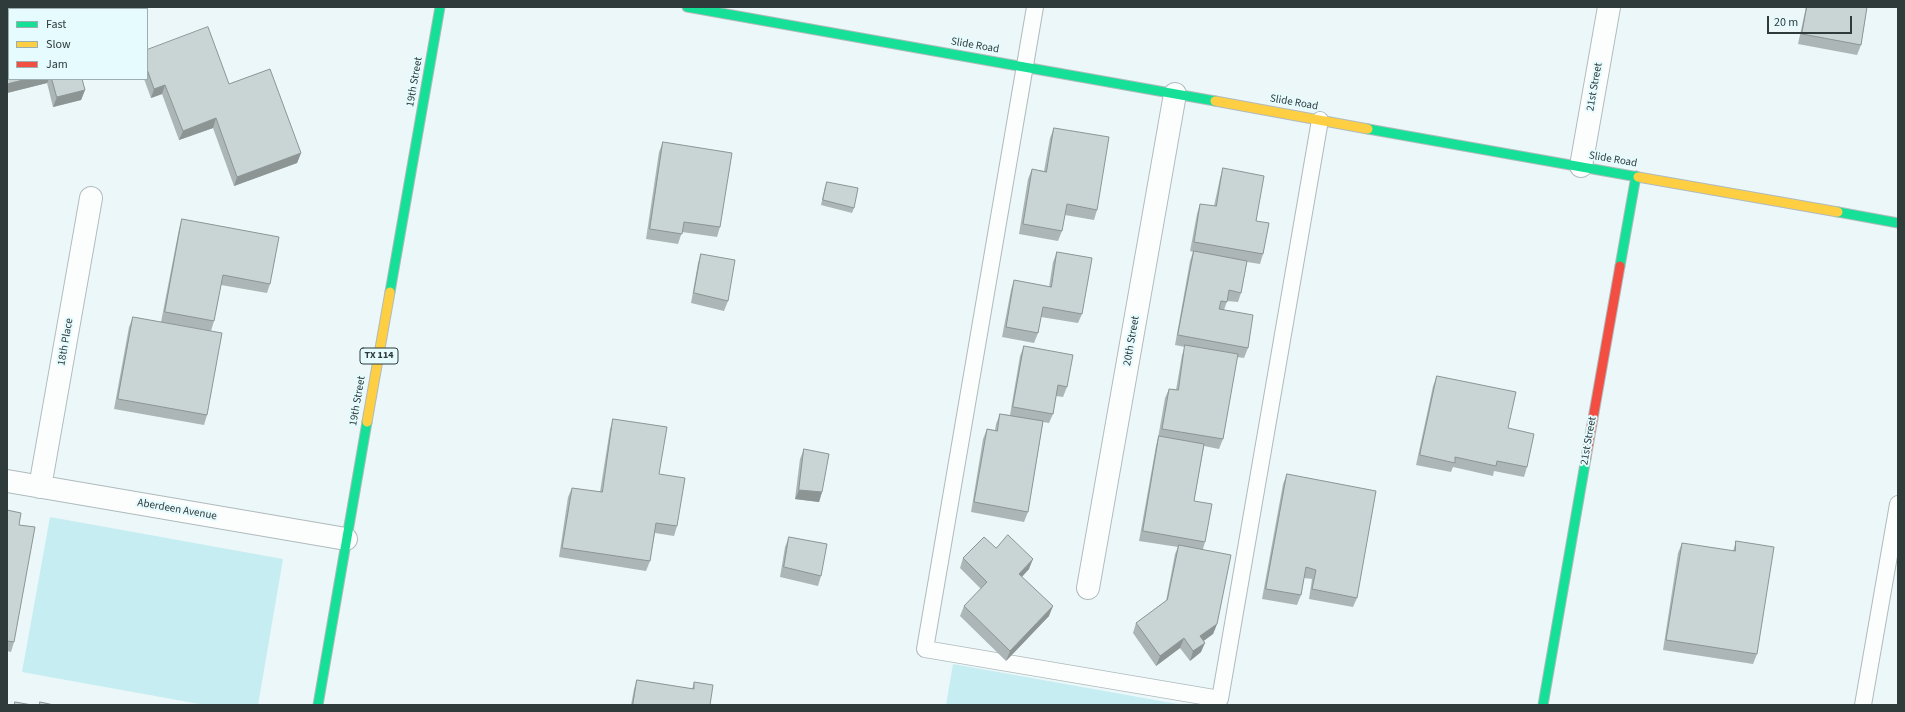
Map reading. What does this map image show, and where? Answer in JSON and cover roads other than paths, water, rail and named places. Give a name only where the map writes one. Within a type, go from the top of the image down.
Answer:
[{"type":"main road","name":"19th Street","points":[[318,705],[440,7]]},
{"type":"main road","name":"Slide Road","points":[[686,7],[1898,223]]},
{"type":"main road","name":"21st Street","points":[[1543,705],[1636,176]]},
{"type":"street","name":"21st Street","points":[[1581,166],[1609,7]]},
{"type":"street","name":"20th Street","points":[[1088,588],[1175,94]]},
{"type":"street","name":"18th Place","points":[[40,487],[91,198]]},
{"type":"street","name":"Aberdeen Avenue","points":[[7,481],[346,540]]},
{"type":"lane","points":[[1035,7],[925,649],[1220,699],[1320,120]]},
{"type":"lane","points":[[1863,705],[1898,504]]}]
